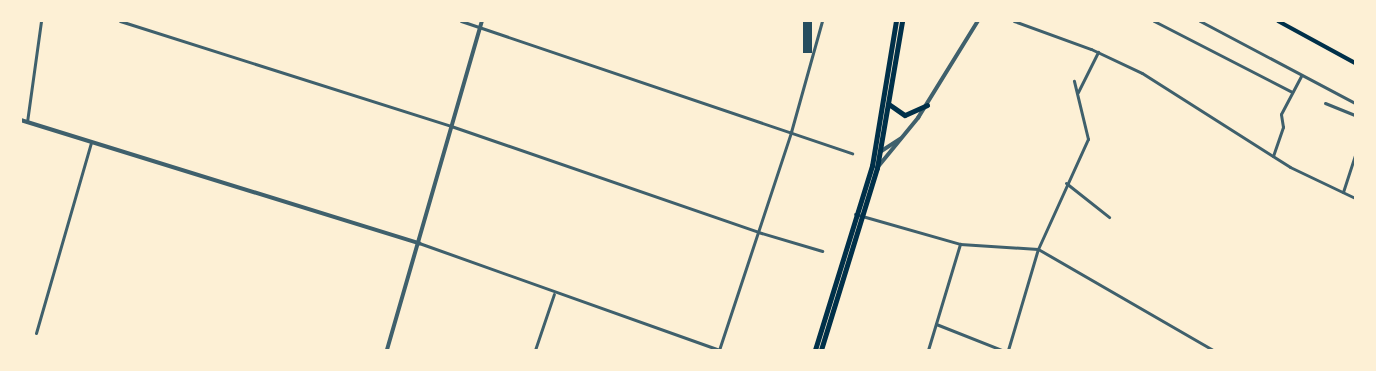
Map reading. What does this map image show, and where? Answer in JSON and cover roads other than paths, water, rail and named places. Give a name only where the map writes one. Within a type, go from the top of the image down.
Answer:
[{"type":"main road","points":[[815,350],[855,214],[872,166],[896,21]]},
{"type":"main road","points":[[821,350],[877,168],[902,21]]},
{"type":"main road","points":[[1278,21],[1355,63]]},
{"type":"main road","points":[[889,104],[905,115],[927,105]]},
{"type":"street","points":[[27,122],[41,21]]},
{"type":"street","points":[[120,21],[451,126],[758,232],[822,251]]},
{"type":"street","points":[[461,21],[852,153]]},
{"type":"street","points":[[387,350],[419,244],[451,126],[482,21]]},
{"type":"street","points":[[21,120],[419,244],[554,294],[720,350],[791,132],[822,21]]},
{"type":"street","points":[[877,168],[927,105],[978,21]]},
{"type":"street","points":[[1014,21],[1098,52],[1158,81],[1273,156],[1355,198]]},
{"type":"street","points":[[1154,21],[1292,92]]},
{"type":"street","points":[[1203,22],[1301,76],[1355,103]]},
{"type":"street","points":[[1078,92],[1098,52]]},
{"type":"street","points":[[1273,156],[1283,127],[1280,114],[1301,76]]},
{"type":"street","points":[[1008,350],[1037,251],[1066,183],[1083,150],[1088,130],[1074,81]]},
{"type":"street","points":[[1325,103],[1355,115]]},
{"type":"street","points":[[874,156],[902,138]]},
{"type":"street","points":[[36,333],[91,142]]},
{"type":"street","points":[[1343,192],[1355,156]]},
{"type":"street","points":[[1066,183],[1109,217]]},
{"type":"street","points":[[855,214],[960,244],[1037,251],[1212,350]]},
{"type":"street","points":[[928,350],[960,244]]},
{"type":"street","points":[[536,350],[554,294]]},
{"type":"street","points":[[936,324],[1002,350]]}]
